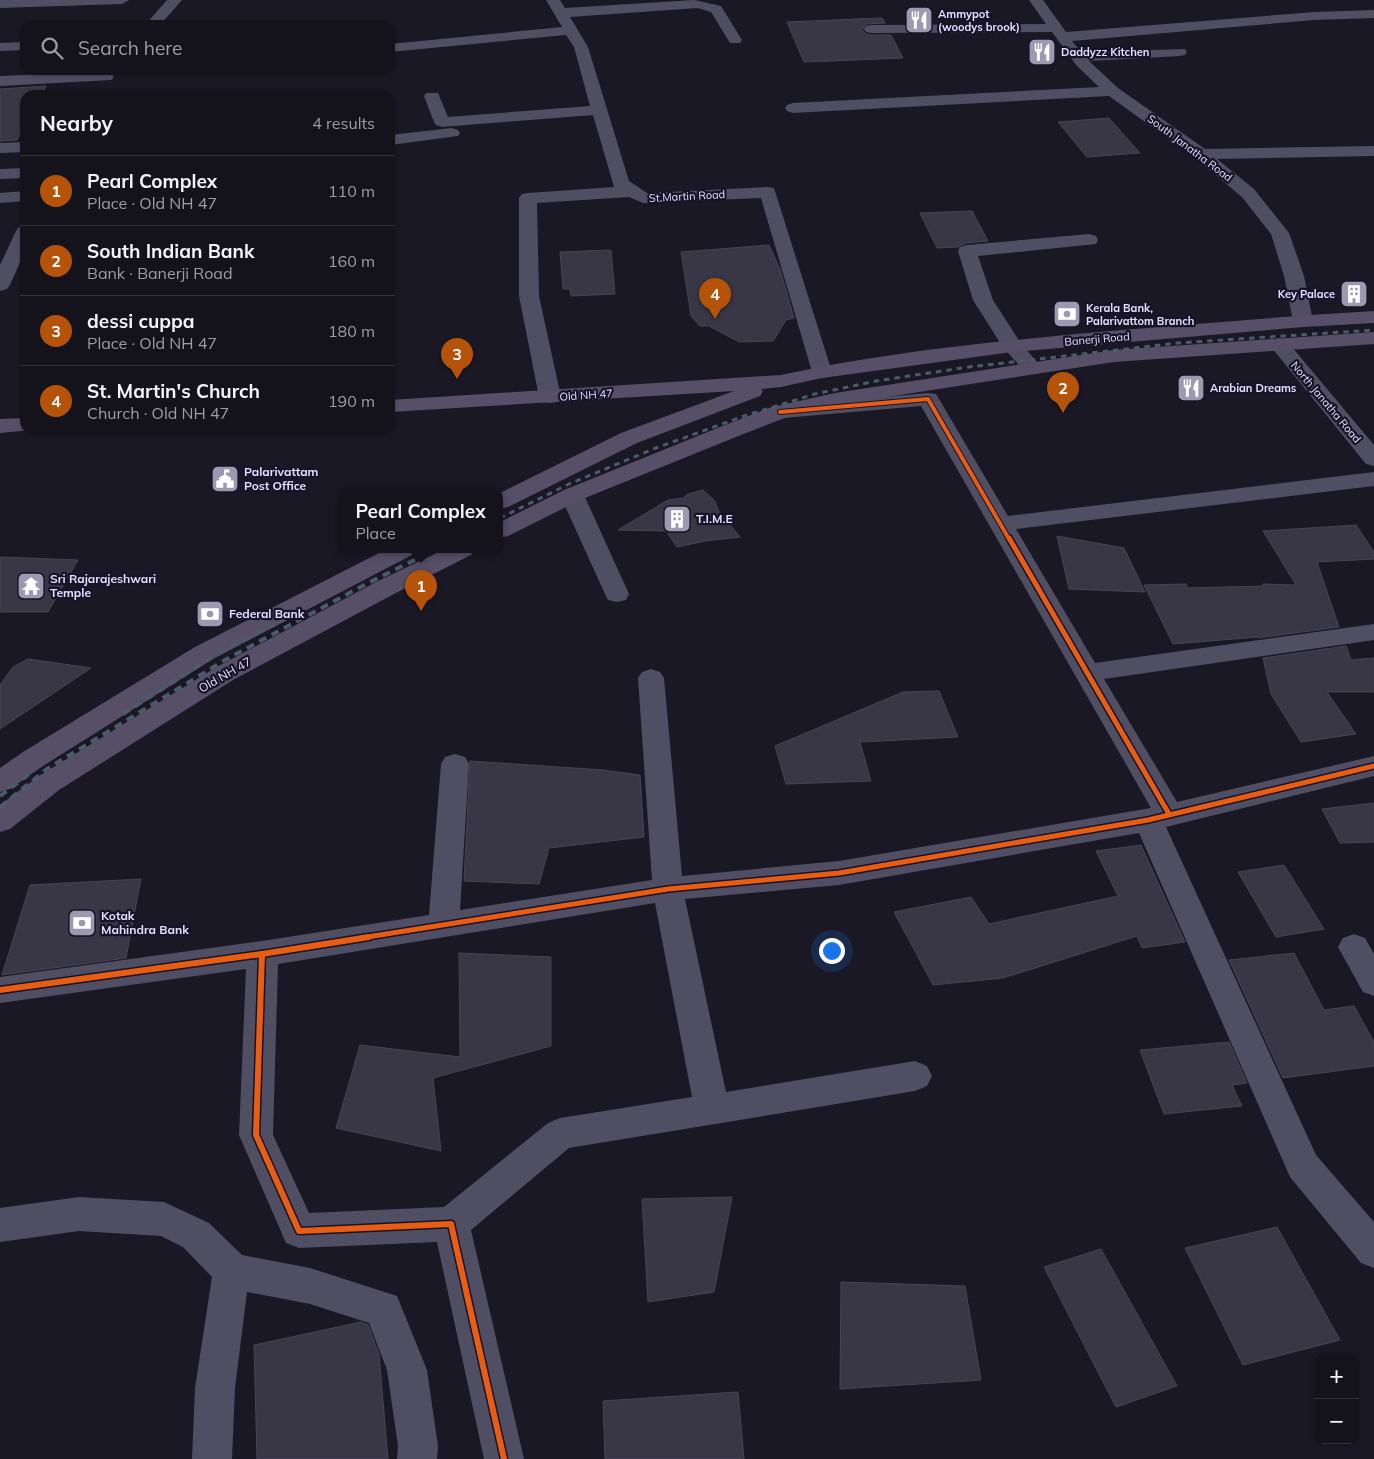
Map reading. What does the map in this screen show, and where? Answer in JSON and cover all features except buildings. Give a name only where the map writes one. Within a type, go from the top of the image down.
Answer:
[{"type":"main road","name":"Banerji Road","points":[[822,372],[1012,346],[1303,321],[1374,318]]},
{"type":"main road","name":"Banerji Road","points":[[780,412],[835,399],[1031,367],[1114,356],[1374,338]]},
{"type":"main road","name":"Old NH 47","points":[[503,501],[629,438],[781,381],[822,372]]},
{"type":"main road","name":"Old NH 47","points":[[395,406],[781,381]]},
{"type":"main road","points":[[503,530],[572,495],[780,412]]},
{"type":"main road","points":[[0,426],[20,425]]},
{"type":"main road","points":[[0,782],[32,759],[204,653],[397,553]]},
{"type":"main road","name":"Old NH 47","points":[[0,821],[49,784],[224,674],[456,553]]},
{"type":"street","points":[[0,4],[122,0]]},
{"type":"street","points":[[157,20],[175,0]]},
{"type":"street","name":"South Janatha Road","points":[[1036,0],[1059,33],[1079,57],[1112,91],[1201,154],[1248,193],[1280,233],[1294,276],[1303,321]]},
{"type":"street","points":[[557,7],[698,4],[716,9],[735,40]]},
{"type":"street","name":"St.Martin Road","points":[[557,7],[581,47],[621,184],[643,198],[768,192],[822,372]]},
{"type":"street","points":[[871,29],[1059,33],[1314,16],[1374,14]]},
{"type":"street","points":[[395,47],[571,30]]},
{"type":"street","points":[[0,47],[20,46]]},
{"type":"street","points":[[1079,57],[1180,52]]},
{"type":"street","points":[[0,81],[93,75]]},
{"type":"street","points":[[93,90],[108,75]]},
{"type":"street","points":[[793,108],[1112,91]]},
{"type":"street","points":[[432,96],[442,122],[599,110]]},
{"type":"street","points":[[395,139],[452,133]]},
{"type":"street","points":[[0,148],[20,147]]},
{"type":"street","points":[[1201,154],[1374,151]]},
{"type":"street","points":[[0,174],[20,173]]},
{"type":"street","points":[[550,397],[529,296],[528,198],[632,191]]},
{"type":"street","points":[[0,198],[20,196]]},
{"type":"street","points":[[1031,367],[1012,346],[983,300],[967,251],[1089,240]]},
{"type":"street","points":[[2,276],[20,241]]},
{"type":"street","name":"North Janatha Road","points":[[1279,344],[1374,459]]},
{"type":"street","points":[[780,412],[928,399],[1087,673],[1159,817],[1303,1166],[1374,1250]]},
{"type":"street","points":[[1001,524],[1374,479]]},
{"type":"street","points":[[572,495],[617,594]]},
{"type":"street","points":[[1087,673],[1374,632]]},
{"type":"street","points":[[652,678],[668,889],[712,1109]]},
{"type":"street","points":[[444,925],[455,764]]},
{"type":"street","points":[[0,990],[262,954],[668,889],[839,873],[1159,817],[1374,766]]},
{"type":"street","points":[[1354,947],[1374,983]]},
{"type":"street","points":[[262,954],[256,1135],[298,1231],[451,1224],[560,1134],[915,1076]]},
{"type":"street","points":[[0,1225],[79,1214],[164,1219],[196,1234],[232,1271],[310,1286],[383,1308],[407,1370],[418,1446],[417,1459]]},
{"type":"street","points":[[451,1224],[504,1459]]},
{"type":"street","points":[[212,1459],[212,1431],[220,1339],[232,1271]]},
{"type":"railway","points":[[503,517],[569,484],[656,448],[744,416],[815,394],[876,381],[969,367],[1178,343],[1374,330]]},
{"type":"railway","points":[[0,807],[47,769],[225,660],[368,583],[429,553]]},
{"type":"railway","points":[[123,714],[215,655],[284,619]]},
{"type":"railway","points":[[0,796],[32,772]]},
{"type":"cycle path","points":[[780,412],[928,399],[1169,814]]},
{"type":"cycle path","points":[[0,990],[262,954],[668,889],[839,873],[1148,820],[1374,766]]},
{"type":"cycle path","points":[[262,954],[256,1135],[299,1231],[451,1224],[504,1459]]},
{"type":"place","name":"Ammypot (woodys brook)","points":[[919,20]]},
{"type":"place","name":"Daddyzz Kitchen","points":[[1042,52]]},
{"type":"place","name":"Key Palace","points":[[1354,294]]},
{"type":"place","name":"Kerala Bank, Palarivattom Branch","points":[[1067,314]]},
{"type":"place","name":"St. Martin's Church","points":[[715,319]]},
{"type":"place","name":"dessi cuppa","points":[[457,379]]},
{"type":"place","name":"Arabian Dreams","points":[[1191,388]]},
{"type":"place","name":"South Indian Bank","points":[[1063,413]]},
{"type":"place","name":"Palarivattam Post Office","points":[[225,479]]},
{"type":"place","name":"T.I.M.E","points":[[677,519]]},
{"type":"place","name":"Sri Rajarajeshwari Temple","points":[[31,586]]},
{"type":"place","name":"Pearl Complex","points":[[421,611]]},
{"type":"place","name":"Federal Bank","points":[[210,614]]},
{"type":"place","name":"Kotak Mahindra Bank","points":[[82,923]]}]
